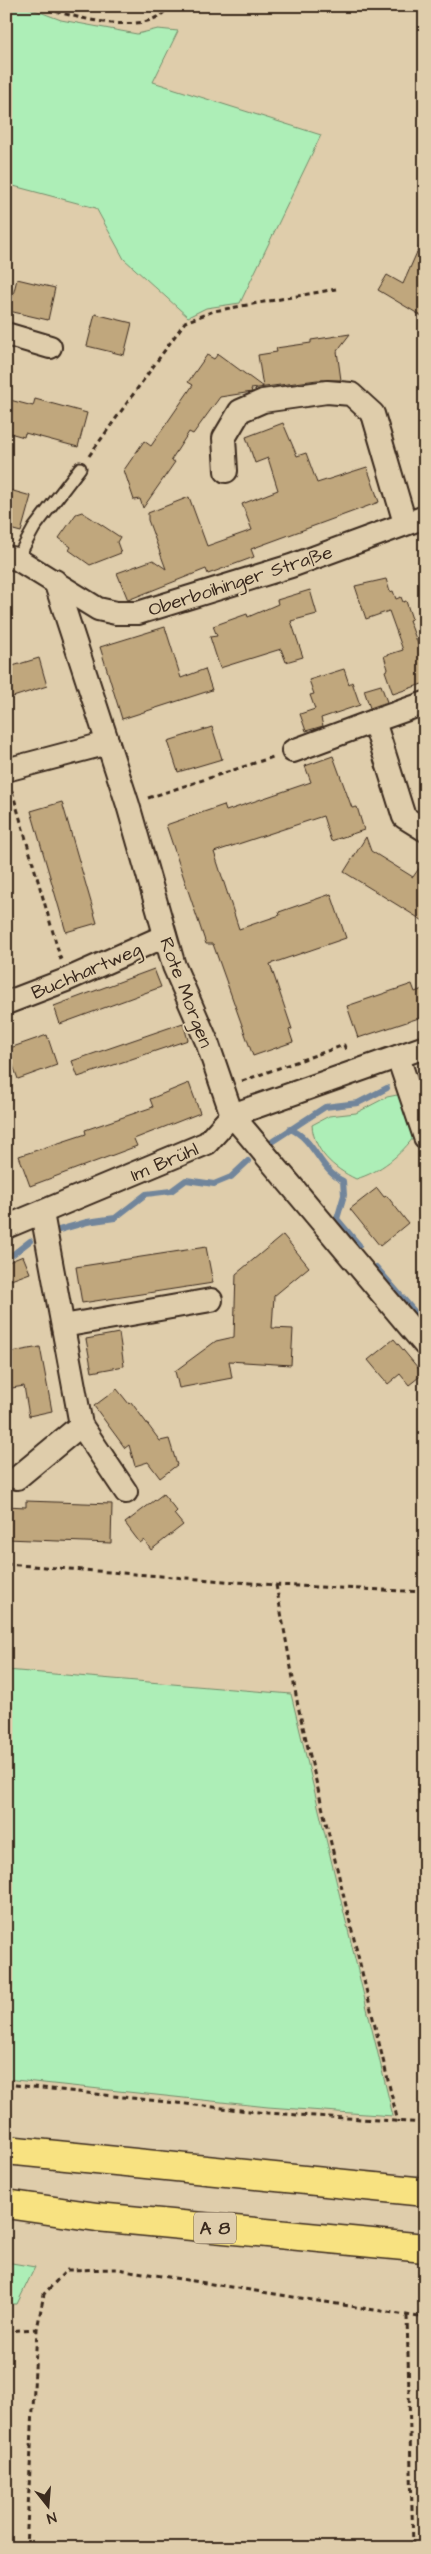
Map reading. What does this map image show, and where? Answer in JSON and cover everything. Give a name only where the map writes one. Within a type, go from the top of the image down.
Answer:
[{"type":"highway","points":[[6,2150],[425,2192]]},
{"type":"highway","name":"A 8","points":[[6,2204],[97,2217],[425,2248]]},
{"type":"street","points":[[6,334],[50,347]]},
{"type":"street","points":[[226,471],[224,438],[240,411],[263,402],[327,392],[350,394],[373,414],[415,520]]},
{"type":"street","name":"Oberboihinger Straße","points":[[12,558],[55,581],[98,609],[116,613],[138,613],[291,566],[415,520]]},
{"type":"street","name":"Rote Morgen","points":[[55,581],[128,805],[174,966],[207,1042],[232,1115],[425,1345]]},
{"type":"street","points":[[293,750],[425,703]]},
{"type":"street","points":[[374,721],[404,817],[425,830]]},
{"type":"street","points":[[8,776],[108,743]]},
{"type":"street","name":"Buchhartweg","points":[[6,1003],[66,980],[165,936]]},
{"type":"street","name":"Im Brühl","points":[[6,1227],[207,1143],[232,1115],[425,1047]]},
{"type":"street","points":[[398,1057],[425,1137]]},
{"type":"street","points":[[42,1213],[81,1425],[126,1492]]},
{"type":"street","points":[[63,1326],[211,1300]]},
{"type":"street","points":[[17,1478],[81,1425]]},
{"type":"lane","points":[[12,558],[80,468]]},
{"type":"path","points":[[39,6],[115,24],[142,24],[165,14],[169,6]]},
{"type":"path","points":[[80,468],[186,322],[214,310],[336,289]]},
{"type":"path","points":[[128,805],[293,750]]},
{"type":"path","points":[[8,776],[66,980]]},
{"type":"path","points":[[223,1088],[344,1045],[354,1072]]},
{"type":"path","points":[[6,1564],[276,1585],[425,1592]]},
{"type":"path","points":[[276,1585],[298,1706],[398,2122]]},
{"type":"path","points":[[6,2084],[267,2113],[425,2123]]},
{"type":"path","points":[[26,2548],[37,2330],[44,2294],[67,2270],[118,2269],[425,2318]]},
{"type":"path","points":[[407,2316],[412,2548]]},
{"type":"path","points":[[6,2331],[37,2330]]},
{"type":"green space","points":[[6,6],[24,6],[61,20],[137,34],[158,29],[178,31],[153,82],[321,135],[240,303],[206,308],[188,317],[124,259],[96,208],[6,184]]},
{"type":"green space","points":[[402,1094],[416,1134],[397,1156],[382,1167],[356,1179],[340,1170],[326,1158],[316,1143],[312,1125],[329,1116],[356,1113],[387,1097]]},
{"type":"green space","points":[[6,1670],[291,1694],[393,2116],[268,2107],[6,2079]]},
{"type":"green space","points":[[6,2262],[35,2267],[17,2304],[6,2304]]},
{"type":"building","points":[[425,234],[425,318],[378,290],[387,275],[403,284]]},
{"type":"building","points":[[17,279],[55,288],[48,320],[9,311]]},
{"type":"building","points":[[95,314],[132,323],[124,355],[87,346]]},
{"type":"building","points":[[350,334],[337,351],[341,380],[317,380],[251,389],[252,392],[220,397],[193,434],[189,432],[171,460],[175,462],[143,508],[140,499],[134,500],[124,470],[144,441],[151,446],[193,385],[188,382],[207,355],[214,359],[218,354],[263,387],[258,355],[277,352],[276,348],[311,343],[311,340]]},
{"type":"building","points":[[6,399],[33,406],[35,399],[87,413],[78,447],[25,433],[24,437],[6,432]]},
{"type":"building","points":[[283,423],[297,456],[306,453],[317,483],[367,467],[379,502],[251,549],[254,557],[208,574],[206,569],[128,600],[117,573],[153,560],[166,569],[148,520],[148,513],[189,497],[207,546],[252,530],[242,504],[278,490],[268,458],[255,463],[246,437]]},
{"type":"building","points":[[6,489],[31,496],[21,532],[6,528]]},
{"type":"building","points":[[82,512],[120,537],[117,542],[121,553],[90,565],[69,550],[71,547],[59,538],[76,514]]},
{"type":"building","points":[[386,579],[390,592],[393,591],[396,599],[401,597],[403,602],[406,601],[412,619],[409,620],[425,663],[425,683],[393,694],[385,671],[388,669],[384,656],[403,650],[389,611],[366,619],[355,586]]},
{"type":"building","points":[[310,590],[317,614],[291,621],[303,657],[286,662],[281,649],[220,668],[210,637],[217,636],[213,626],[247,614],[248,617],[278,604],[277,600]]},
{"type":"building","points":[[165,627],[181,678],[205,669],[212,690],[122,719],[100,647]]},
{"type":"building","points":[[39,658],[47,686],[10,698],[6,685],[6,668]]},
{"type":"building","points":[[344,669],[349,684],[352,682],[360,705],[321,718],[323,726],[306,731],[300,714],[315,709],[310,695],[314,694],[309,680]]},
{"type":"building","points":[[381,685],[387,702],[370,708],[364,690]]},
{"type":"building","points":[[212,727],[222,759],[178,772],[168,741]]},
{"type":"building","points":[[333,756],[352,808],[357,807],[364,830],[331,841],[323,816],[214,852],[239,929],[280,915],[279,912],[331,894],[346,938],[270,964],[292,1029],[289,1030],[293,1042],[253,1056],[213,944],[206,944],[166,825],[224,805],[226,811],[311,782],[305,766]]},
{"type":"building","points":[[62,802],[97,923],[66,932],[31,811]]},
{"type":"building","points":[[366,837],[371,851],[413,877],[425,860],[425,922],[344,872]]},
{"type":"building","points":[[154,969],[161,987],[60,1024],[54,1006]]},
{"type":"building","points":[[412,984],[415,992],[425,988],[425,1016],[358,1038],[347,1006]]},
{"type":"building","points":[[183,1023],[188,1040],[78,1077],[72,1061]]},
{"type":"building","points":[[47,1035],[57,1065],[18,1079],[7,1049]]},
{"type":"building","points":[[189,1083],[200,1113],[134,1139],[137,1146],[30,1186],[19,1156],[86,1134],[85,1130],[153,1107],[150,1099]]},
{"type":"building","points":[[377,1188],[384,1197],[387,1196],[408,1223],[380,1246],[350,1209]]},
{"type":"building","points":[[283,1235],[309,1267],[274,1296],[272,1328],[293,1329],[291,1365],[229,1361],[232,1378],[179,1388],[175,1371],[216,1341],[234,1337],[236,1274]]},
{"type":"building","points":[[206,1247],[213,1283],[82,1303],[76,1267]]},
{"type":"building","points":[[23,1256],[30,1273],[11,1280],[6,1263]]},
{"type":"building","points":[[119,1333],[124,1366],[92,1372],[86,1339]]},
{"type":"building","points":[[394,1339],[423,1374],[409,1385],[400,1374],[388,1384],[368,1360]]},
{"type":"building","points":[[40,1347],[52,1411],[29,1416],[24,1386],[6,1389],[6,1353]]},
{"type":"building","points":[[117,1389],[129,1404],[131,1402],[160,1441],[169,1439],[177,1465],[160,1478],[148,1462],[135,1466],[129,1445],[125,1448],[94,1406]]},
{"type":"building","points":[[163,1494],[177,1511],[174,1514],[183,1525],[151,1550],[144,1540],[140,1543],[125,1523]]},
{"type":"building","points":[[26,1501],[112,1504],[111,1543],[6,1539],[6,1506],[26,1507]]},
{"type":"waterway","points":[[421,1074],[425,1073]]},
{"type":"waterway","points":[[273,1141],[325,1107],[358,1103],[387,1088]]},
{"type":"waterway","points":[[290,1129],[305,1140],[328,1170],[343,1181],[344,1195],[337,1219],[359,1245]]},
{"type":"waterway","points":[[59,1230],[87,1222],[115,1218],[146,1194],[171,1191],[186,1180],[214,1184],[231,1177],[248,1161]]},
{"type":"waterway","points":[[6,1255],[12,1255],[30,1241]]},
{"type":"waterway","points":[[376,1267],[425,1324]]}]
